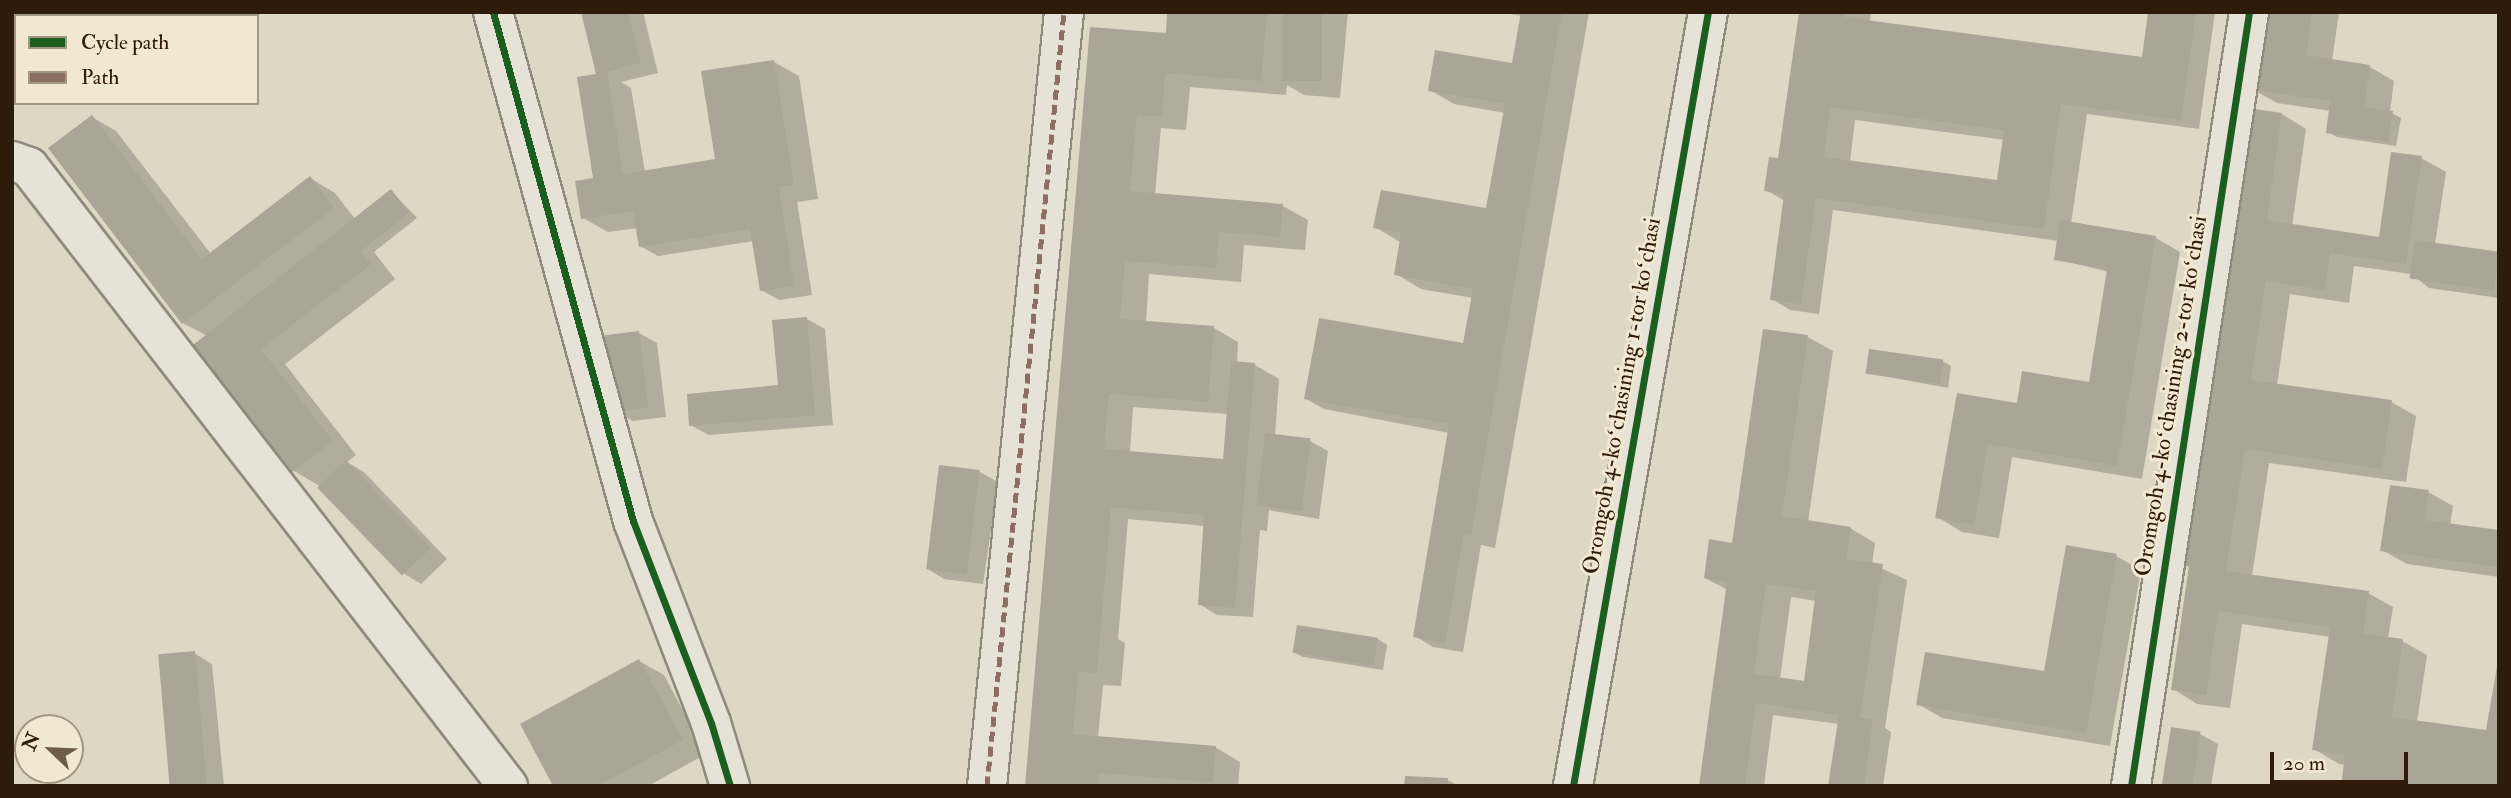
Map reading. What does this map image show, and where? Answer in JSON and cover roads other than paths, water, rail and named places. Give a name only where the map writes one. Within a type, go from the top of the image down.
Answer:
[{"type":"street","points":[[493,12],[633,521],[711,723],[730,786]]},
{"type":"street","points":[[987,786],[1064,12]]},
{"type":"street","name":"Oromgoh 4-koʻchasining 1-tor koʻchasi","points":[[1573,786],[1709,12]]},
{"type":"street","name":"Oromgoh 4-koʻchasining 2-tor koʻchasi","points":[[2131,786],[2249,12]]},
{"type":"street","points":[[12,161],[29,167],[508,786]]}]
